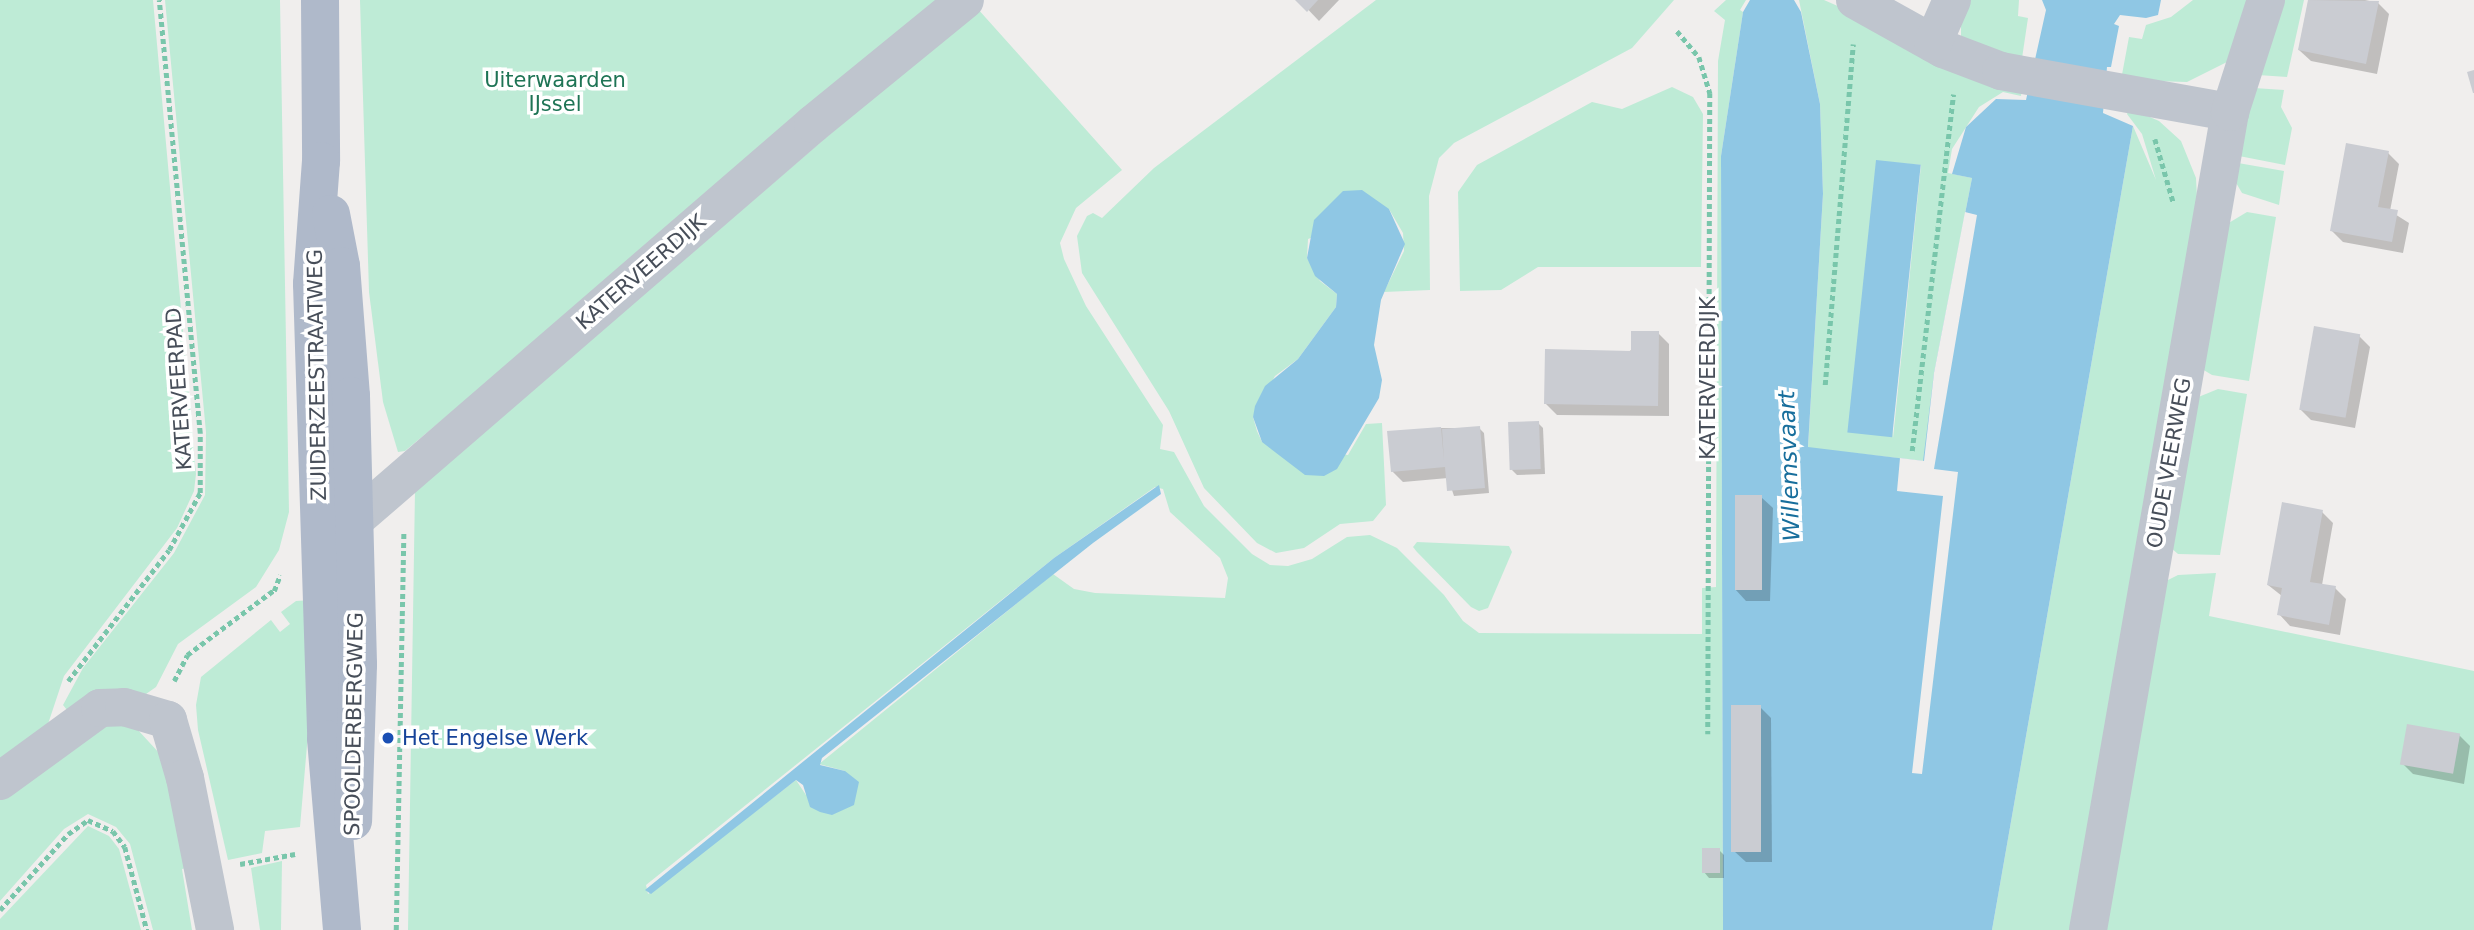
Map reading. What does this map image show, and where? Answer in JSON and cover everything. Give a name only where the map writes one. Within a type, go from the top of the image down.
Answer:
[{"type":"main road","name":"ZUIDERZEESTRAATWEG","points":[[320,0],[321,161],[312,284],[321,548]]},
{"type":"main road","name":"ZUIDERZEESTRAATWEG","points":[[321,161],[341,266],[356,518]]},
{"type":"main road","name":"SPOOLDERBERGWEG","points":[[343,930],[357,741],[356,518]]},
{"type":"main road","name":"SPOOLDERBERGWEG","points":[[321,548],[326,739],[343,930]]},
{"type":"street","name":"KATERVEERDIJK","points":[[321,548],[803,132],[965,0]]},
{"type":"street","points":[[1933,43],[1951,0]]},
{"type":"street","name":"OUDE VEERWEG","points":[[2088,930],[2230,113],[2266,0]]},
{"type":"street","points":[[1857,1],[1973,62],[2020,76],[2230,113]]},
{"type":"street","points":[[0,781],[65,730],[107,706],[168,720],[205,871],[215,930]]},
{"type":"path","name":"KATERVEERPAD","points":[[65,730],[57,711],[69,679],[169,550],[200,493],[200,433],[159,0]]},
{"type":"path","points":[[1825,385],[1857,1]]},
{"type":"path","name":"KATERVEERDIJK","points":[[1677,31],[1699,57],[1710,93],[1708,734]]},
{"type":"path","points":[[1912,451],[1953,92],[1968,80],[1973,62]]},
{"type":"path","points":[[396,930],[404,514],[398,484]]},
{"type":"path","points":[[168,720],[169,698],[187,655],[274,591]]},
{"type":"path","points":[[0,910],[68,834],[88,820],[113,831],[125,847],[147,930]]},
{"type":"path","points":[[205,871],[295,853]]},
{"type":"green space","points":[[0,0],[153,0],[196,474],[194,491],[177,528],[64,676],[48,724],[0,762]]},
{"type":"green space","points":[[165,0],[280,0],[289,512],[279,550],[256,587],[178,644],[156,687],[146,694],[67,710],[63,705],[83,668],[174,553],[205,495],[206,432]]},
{"type":"green space","name":"Uiterwaarden IJssel","points":[[360,0],[945,0],[405,451],[398,452],[383,402],[369,292]]},
{"type":"green space","points":[[1376,0],[1674,0],[1632,48],[1454,143],[1439,158],[1429,196],[1430,290],[1384,292],[1404,251],[1403,233],[1389,209],[1308,239],[1307,258],[1320,281],[1337,294],[1336,307],[1298,359],[1275,376],[1253,417],[1257,431],[1262,442],[1348,455],[1366,424],[1382,423],[1386,505],[1373,521],[1340,524],[1304,548],[1276,553],[1257,543],[1204,488],[1169,411],[1082,273],[1077,236],[1087,216],[1093,213],[1102,218],[1154,168]]},
{"type":"green space","points":[[1726,0],[1746,0],[1740,10],[1743,12],[1721,156],[1723,930],[408,930],[415,490],[977,8],[1122,170],[1076,208],[1060,243],[1064,259],[1086,306],[1163,425],[1160,449],[1174,452],[1204,506],[1252,554],[1270,565],[1288,566],[1312,559],[1347,537],[1370,535],[1397,548],[1444,595],[1463,621],[1479,633],[1702,634],[1702,588],[1716,587],[1718,61],[1725,20],[1714,11]],"holes":[[[1155,487],[1163,489],[1170,512],[1220,558],[1228,578],[1225,598],[1095,593],[1074,589],[1053,574],[819,764],[845,771],[806,795],[796,780],[648,894],[646,885],[1054,558]]]},
{"type":"green space","points":[[1799,0],[1824,0],[2022,87],[2021,96],[2003,92],[1979,107],[1952,149],[1948,173],[1972,178],[1934,373],[1924,461],[1808,448],[1823,194],[1820,104]],"holes":[[[1876,161],[1921,165],[1893,438]]]},
{"type":"green space","points":[[1961,0],[2019,0],[2018,16],[2028,18],[2021,65],[1961,36]]},
{"type":"green space","points":[[2193,0],[2251,0],[2229,61],[2187,82],[2121,80],[2129,37],[2142,39],[2146,25],[2171,17]]},
{"type":"green space","points":[[2282,0],[2304,0],[2287,77],[2258,75]]},
{"type":"green space","points":[[1672,87],[1693,97],[1703,114],[1701,267],[1538,267],[1501,290],[1460,291],[1458,192],[1477,165],[1592,102],[1622,109]]},
{"type":"green space","points":[[2254,88],[2284,90],[2281,107],[2292,128],[2285,165],[2239,156]]},
{"type":"green space","points":[[2129,108],[2159,121],[2181,141],[2196,178],[2198,218],[2072,930],[1992,930],[2133,126],[2156,180],[2142,134],[2127,114]]},
{"type":"green space","points":[[2238,163],[2284,171],[2279,205],[2242,193],[2235,181]]},
{"type":"green space","points":[[2247,212],[2276,217],[2249,381],[2212,375],[2202,369],[2227,224]]},
{"type":"green space","points":[[2218,389],[2247,394],[2220,555],[2178,554],[2170,547],[2196,398]]},
{"type":"green space","points":[[1417,542],[1509,546],[1512,552],[1488,608],[1479,611],[1471,607],[1417,552],[1413,547]]},
{"type":"green space","points":[[2216,573],[2209,616],[2474,671],[2474,930],[2103,930],[2164,582],[2178,575]]},
{"type":"green space","points":[[312,600],[314,664],[300,827],[265,831],[262,853],[228,860],[198,730],[196,705],[201,677],[271,620],[280,632],[290,624],[281,612],[296,601]]},
{"type":"green space","points":[[111,720],[137,729],[161,755],[191,867],[182,869],[192,930],[153,930],[130,844],[116,827],[88,814],[64,829],[0,901],[0,795]]},
{"type":"green space","points":[[88,826],[109,836],[119,849],[141,930],[0,930],[0,919]]},
{"type":"green space","points":[[282,861],[281,930],[260,930],[251,868]]},
{"type":"water","name":"Willemsvaart","points":[[1750,0],[1794,0],[1801,12],[1820,104],[1823,194],[1808,447],[1923,461],[1934,373],[1972,178],[1952,174],[1966,127],[1996,99],[2026,100],[2046,10],[2042,0],[2161,0],[2158,15],[2146,18],[2120,15],[2114,24],[2119,26],[2111,67],[2107,67],[2103,113],[2133,126],[1992,930],[1723,930],[1721,156],[1743,12]]},
{"type":"water","points":[[1876,160],[1921,165],[1892,437],[1847,432]]},
{"type":"water","points":[[1362,190],[1389,209],[1405,244],[1381,300],[1374,345],[1382,380],[1379,398],[1337,469],[1324,476],[1305,475],[1262,442],[1253,417],[1255,406],[1265,386],[1298,359],[1336,307],[1337,294],[1315,276],[1307,258],[1314,220],[1343,191]]},
{"type":"water","points":[[1159,485],[1161,494],[1093,543],[822,758],[820,765],[845,771],[859,782],[854,805],[832,815],[820,812],[810,807],[803,785],[796,780],[651,894],[645,890],[1054,558]]},
{"type":"pier","points":[[1965,212],[1977,215],[1934,469],[1958,472],[1922,774],[1912,773],[1943,496],[1897,491],[1900,458],[1924,461],[1934,373]]},
{"type":"building","points":[[1295,0],[1318,0],[1307,12]]},
{"type":"building","points":[[2308,0],[2379,1],[2366,64],[2298,50]]},
{"type":"building","points":[[2474,70],[2474,93],[2473,93],[2467,72]]},
{"type":"building","points":[[2346,143],[2389,151],[2378,207],[2398,210],[2392,242],[2330,231]]},
{"type":"building","points":[[2314,326],[2360,334],[2346,418],[2299,410]]},
{"type":"building","points":[[1631,331],[1659,331],[1658,406],[1544,404],[1545,349],[1631,351]]},
{"type":"building","points":[[1539,421],[1541,469],[1510,470],[1508,422]]},
{"type":"building","points":[[1480,426],[1485,488],[1447,491],[1445,467],[1391,472],[1387,431],[1441,427],[1444,461],[1442,429]]},
{"type":"building","points":[[1735,495],[1762,495],[1762,590],[1735,590]]},
{"type":"building","points":[[2282,502],[2323,510],[2310,582],[2336,586],[2329,625],[2277,615],[2282,588],[2267,585]]},
{"type":"building","points":[[1731,705],[1761,705],[1761,852],[1731,852]]},
{"type":"building","points":[[2407,724],[2460,733],[2453,774],[2400,764]]},
{"type":"building","points":[[1702,848],[1720,848],[1720,873],[1702,873]]},
{"type":"place","name":"Het Engelse Werk","points":[[388,738]]}]
